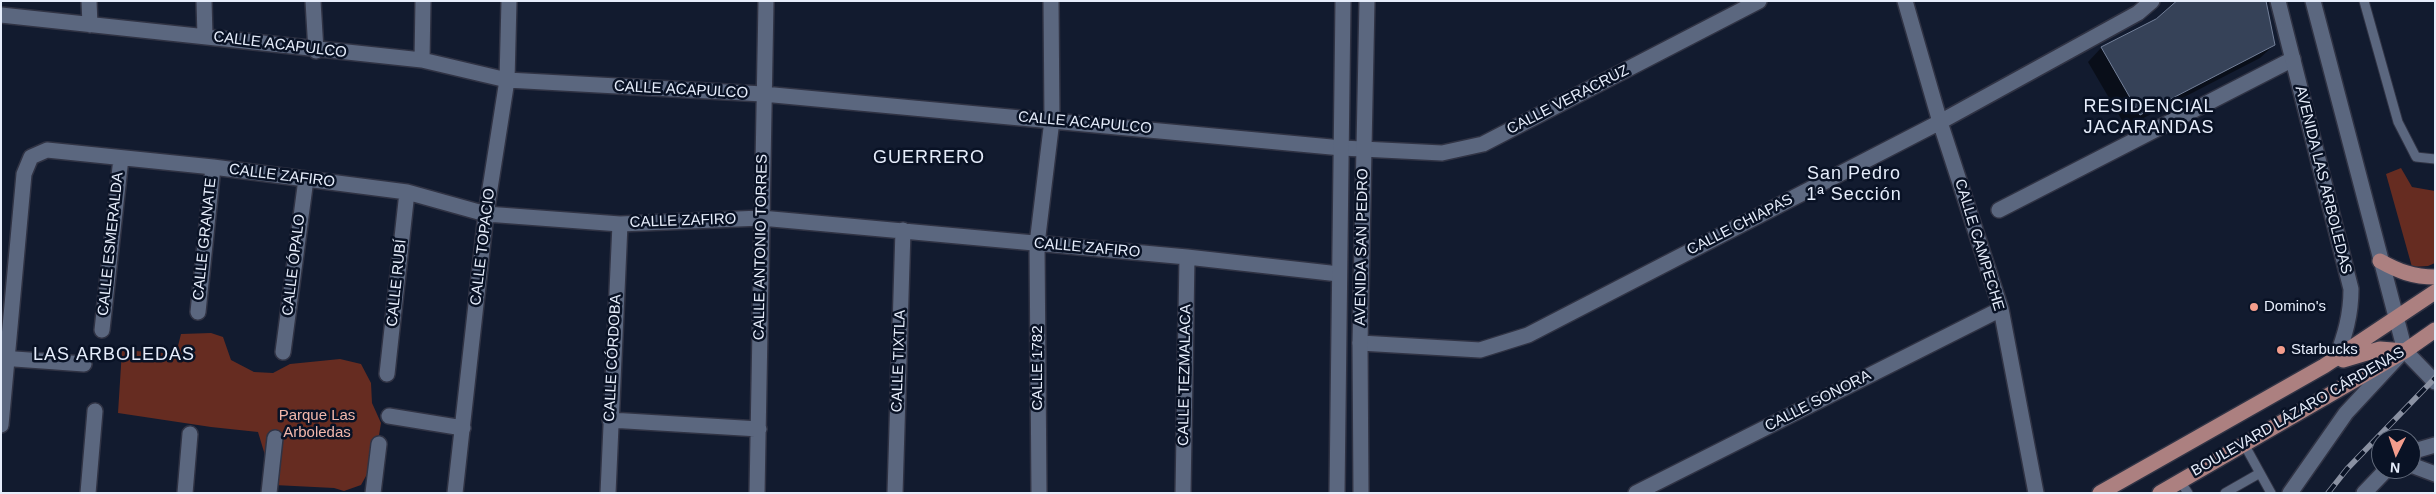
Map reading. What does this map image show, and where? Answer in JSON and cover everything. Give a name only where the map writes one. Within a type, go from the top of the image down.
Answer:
[{"type":"main road","points":[[2380,261],[2400,272],[2435,277]]},
{"type":"main road","name":"BOULEVARD LÁZARO CÁRDENAS","points":[[2100,493],[2330,363],[2435,292]]},
{"type":"main road","name":"BOULEVARD LÁZARO CÁRDENAS","points":[[2160,493],[2184,487],[2244,444],[2405,351],[2435,330]]},
{"type":"main road","points":[[2330,363],[2380,349],[2405,351]]},
{"type":"main road","points":[[2109,493],[2122,480]]},
{"type":"street","points":[[89,1],[90,25]]},
{"type":"street","points":[[204,1],[205,36]]},
{"type":"street","points":[[313,1],[316,51]]},
{"type":"street","points":[[422,60],[423,1]]},
{"type":"street","name":"CALLE TOPACIO","points":[[455,493],[486,214],[507,80],[509,1]]},
{"type":"street","name":"CALLE ANTONIO TORRES","points":[[757,493],[766,1]]},
{"type":"street","name":"CALLE 1782","points":[[1039,493],[1037,244],[1052,120],[1051,1]]},
{"type":"street","name":"AVENIDA SAN PEDRO","points":[[1338,493],[1343,1]]},
{"type":"street","name":"AVENIDA SAN PEDRO","points":[[1361,493],[1360,343],[1367,1]]},
{"type":"street","name":"CALLE VERACRUZ","points":[[1364,148],[1442,153],[1483,144],[1759,1]]},
{"type":"street","name":"CALLE CAMPECHE","points":[[1905,1],[1940,122],[2000,309],[2036,493]]},
{"type":"street","name":"CALLE CHIAPAS","points":[[1360,343],[1480,350],[1528,335],[1940,122],[2138,13],[2152,1]]},
{"type":"street","name":"AVENIDA LAS ARBOLEDAS","points":[[2278,1],[2350,289],[2351,309],[2347,328],[2330,363]]},
{"type":"street","points":[[2314,1],[2380,261],[2405,351],[2435,382]]},
{"type":"street","name":"CALLE ACAPULCO","points":[[1,15],[205,36],[316,51],[422,60],[507,80],[763,94],[1342,148],[1364,148]]},
{"type":"street","points":[[1999,210],[2293,58]]},
{"type":"street","name":"CALLE ZAFIRO","points":[[4,358],[24,174],[31,156],[47,150],[213,167],[407,192],[486,214],[620,224],[761,218],[1187,257],[1339,274]]},
{"type":"street","name":"CALLE ESMERALDA","points":[[102,330],[121,158]]},
{"type":"street","name":"CALLE GRANATE","points":[[198,312],[213,167]]},
{"type":"street","name":"CALLE ÓPALO","points":[[283,352],[306,179]]},
{"type":"street","name":"CALLE RUBÍ","points":[[387,374],[407,192]]},
{"type":"street","name":"CALLE CÓRDOBA","points":[[608,493],[620,224]]},
{"type":"street","name":"CALLE TIXTLA","points":[[895,493],[903,230]]},
{"type":"street","name":"CALLE TEZMALACA","points":[[1183,493],[1187,257]]},
{"type":"street","name":"CALLE SONORA","points":[[1636,493],[2000,309]]},
{"type":"street","points":[[2290,493],[2346,413],[2405,351]]},
{"type":"street","points":[[1,425],[4,358],[84,364]]},
{"type":"street","points":[[88,493],[95,411]]},
{"type":"street","points":[[388,416],[462,428]]},
{"type":"street","points":[[610,420],[758,429]]},
{"type":"street","points":[[185,493],[190,434]]},
{"type":"street","points":[[270,493],[275,438]]},
{"type":"street","points":[[373,493],[379,444]]},
{"type":"street","points":[[2421,449],[2435,445]]},
{"type":"street","points":[[2421,469],[2435,474]]},
{"type":"street","points":[[2364,493],[2377,479]]},
{"type":"lane","points":[[2364,1],[2398,122],[2416,157],[2435,159]]},
{"type":"lane","points":[[2244,444],[2271,493]]},
{"type":"lane","points":[[2225,493],[2260,473]]},
{"type":"green space","points":[[2401,168],[2412,187],[2435,191],[2435,263],[2428,266],[2412,267],[2386,174]]},
{"type":"green space","name":"Parque Las Arboledas","points":[[211,333],[223,337],[231,360],[254,372],[273,373],[290,364],[340,359],[361,364],[371,383],[372,403],[381,423],[375,460],[361,485],[344,491],[334,488],[274,485],[258,432],[118,413],[122,350],[176,354],[181,334]]},
{"type":"building","points":[[2177,1],[2266,1],[2275,45],[2140,115],[2101,47],[2156,19]]},
{"type":"railway","points":[[2328,493],[2347,469],[2435,378]]},
{"type":"place","name":"Domino's","points":[[2254,307]]},
{"type":"place","name":"Starbucks","points":[[2281,350]]},
{"type":"district","name":"RESIDENCIAL JACARANDAS","points":[[2149,117]]},
{"type":"district","name":"GUERRERO","points":[[929,158]]},
{"type":"district","name":"San Pedro 1ª Sección","points":[[1854,184]]},
{"type":"district","name":"LAS ARBOLEDAS","points":[[114,355]]}]
